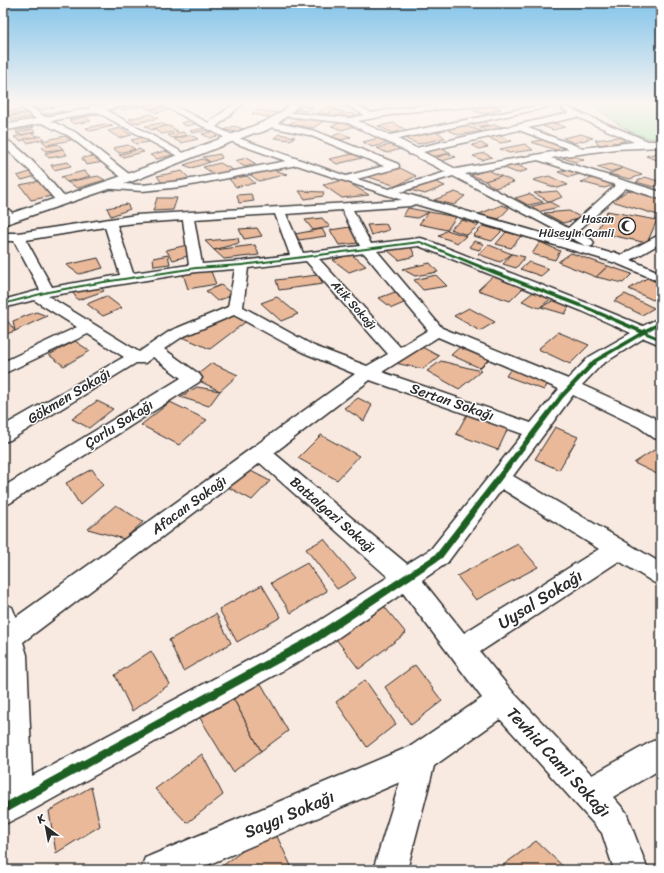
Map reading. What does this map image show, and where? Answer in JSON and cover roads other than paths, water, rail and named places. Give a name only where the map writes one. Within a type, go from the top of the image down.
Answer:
[{"type":"street","points":[[4,143],[40,175],[61,200]]},
{"type":"street","points":[[83,143],[129,178]]},
{"type":"street","points":[[160,143],[184,156]]},
{"type":"street","points":[[5,216],[129,178],[184,156],[226,143]]},
{"type":"street","points":[[243,143],[346,179],[422,203],[621,260],[661,238]]},
{"type":"street","points":[[336,143],[394,166],[346,179]]},
{"type":"street","points":[[397,143],[621,260],[661,278]]},
{"type":"street","points":[[412,152],[453,143]]},
{"type":"street","points":[[561,143],[582,150]]},
{"type":"street","points":[[645,143],[661,149]]},
{"type":"street","points":[[390,192],[453,173],[538,157],[582,150],[661,144]]},
{"type":"street","points":[[3,155],[16,152]]},
{"type":"street","points":[[538,157],[661,196]]},
{"type":"street","points":[[104,186],[142,188],[181,184],[298,162]]},
{"type":"street","points":[[569,233],[623,185]]},
{"type":"street","points":[[3,237],[18,237],[136,219],[422,203]]},
{"type":"street","points":[[346,207],[367,248],[437,331],[570,387],[646,422],[661,433]]},
{"type":"street","name":"Atik Sokağı","points":[[279,211],[303,257],[398,355]]},
{"type":"street","points":[[188,216],[196,268]]},
{"type":"street","points":[[110,223],[128,278]]},
{"type":"street","points":[[18,237],[42,294],[88,328],[135,357]]},
{"type":"street","points":[[3,304],[42,294],[128,278],[196,268],[242,265],[420,242],[496,274],[587,308],[655,331]]},
{"type":"street","points":[[153,349],[176,334],[235,309],[242,265]]},
{"type":"street","name":"Sertan Sokağı","points":[[235,309],[308,349],[368,373],[535,431]]},
{"type":"street","points":[[3,369],[88,328]]},
{"type":"street","name":"Afacan Sokağı","points":[[6,626],[260,452],[368,373],[437,331]]},
{"type":"street","points":[[6,626],[14,655],[11,805],[314,639],[439,556],[500,478],[560,397],[595,361],[655,331]]},
{"type":"street","name":"Gökmen Sokağı","points":[[3,434],[135,357],[139,359],[153,349]]},
{"type":"street","name":"Çorlu Sokağı","points":[[3,497],[193,378],[153,349]]},
{"type":"street","name":"Battalgazi Sokağı","points":[[260,452],[405,578],[462,649]]},
{"type":"street","points":[[500,478],[661,575]]},
{"type":"street","name":"Uysal Sokağı","points":[[462,649],[619,549]]},
{"type":"street","name":"Tevhid Cami Sokağı","points":[[462,649],[502,701],[615,823],[633,869]]},
{"type":"street","name":"Saygı Sokağı","points":[[157,870],[422,757],[502,701]]},
{"type":"street","points":[[589,794],[661,752]]},
{"type":"street","points":[[390,870],[422,757]]},
{"type":"place","name":"Hasan Hüseyin Camii","points":[[627,226]]}]
